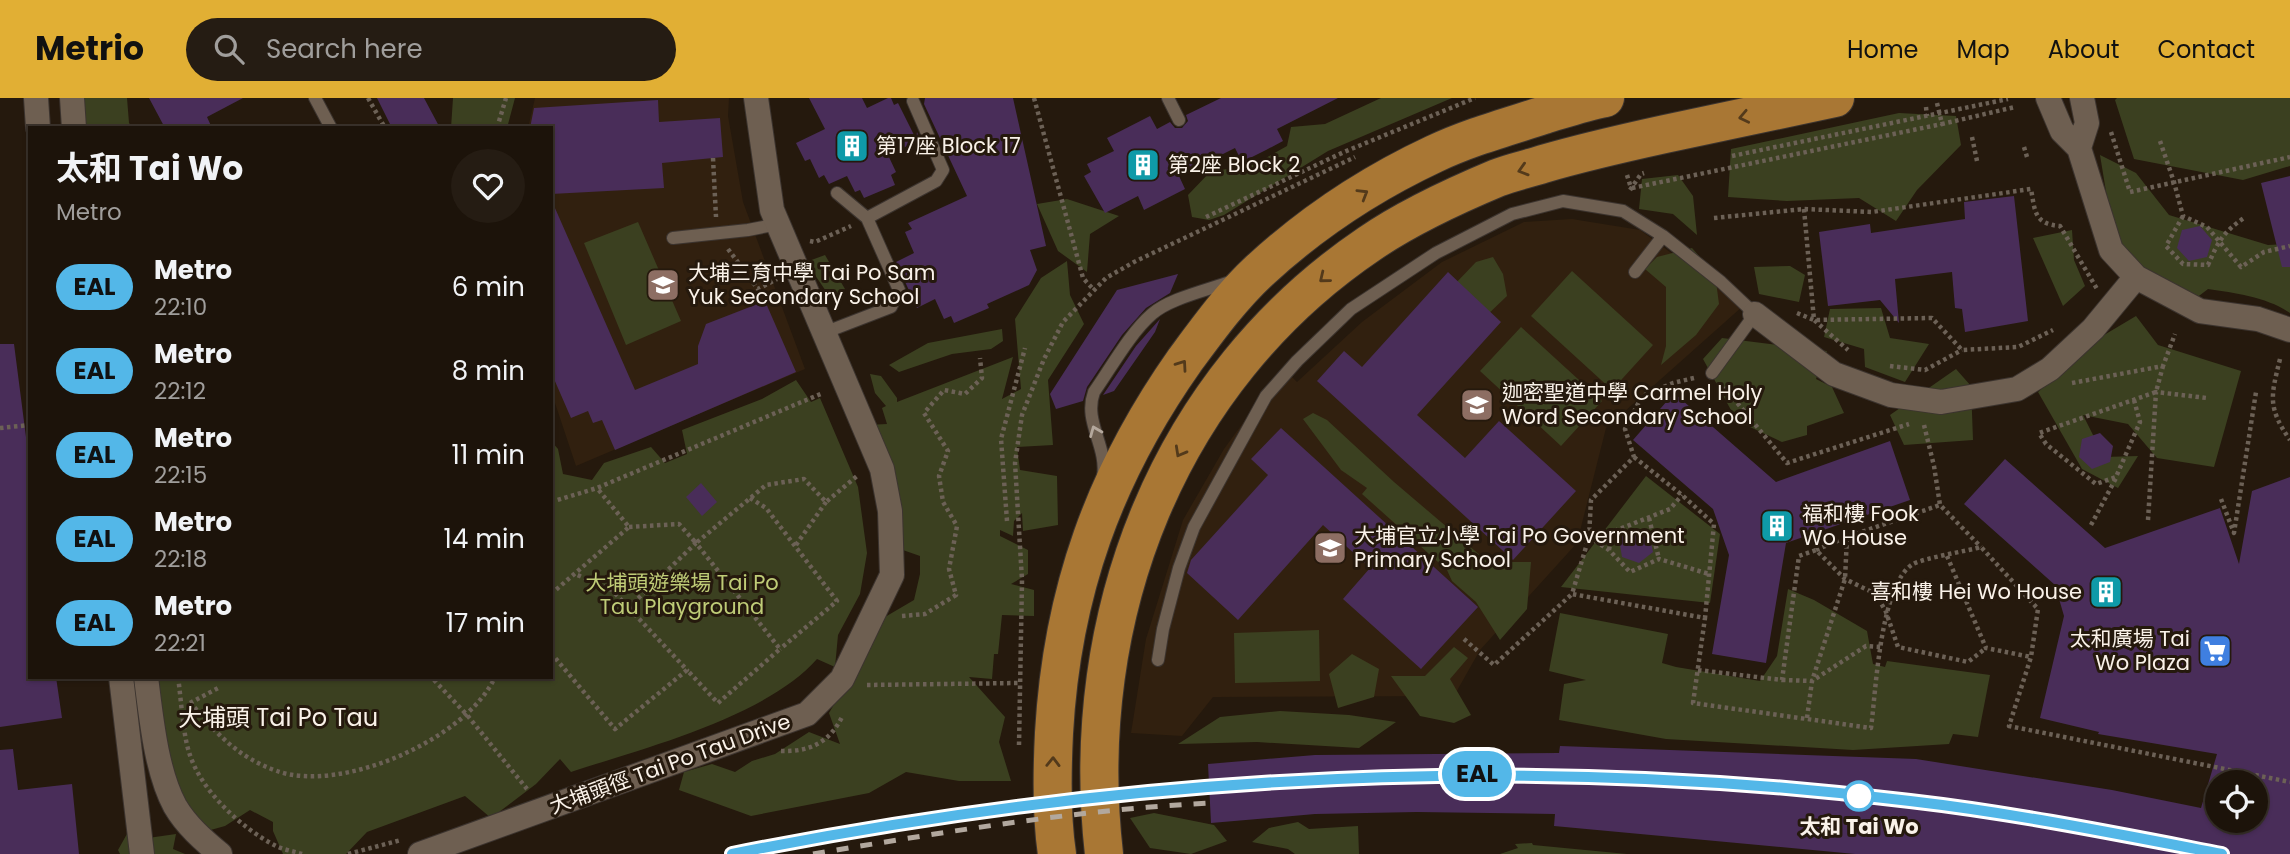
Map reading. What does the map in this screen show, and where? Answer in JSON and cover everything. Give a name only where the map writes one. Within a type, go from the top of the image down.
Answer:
[{"type":"main road","points":[[1057,854],[1052,760],[1057,684],[1067,624],[1080,572],[1119,468],[1174,376],[1209,327],[1258,272],[1294,241],[1343,206],[1435,154],[1491,131],[1605,98]]},
{"type":"main road","points":[[1104,854],[1100,821],[1100,753],[1105,685],[1113,625],[1129,567],[1152,505],[1212,399],[1249,350],[1286,311],[1370,243],[1421,214],[1500,177],[1600,147],[1835,98]]},
{"type":"street","points":[[36,98],[38,126]]},
{"type":"street","points":[[72,98],[74,126]]},
{"type":"street","name":"大埔頭徑 Tai Po Tau Drive","points":[[415,845],[807,714],[842,678],[851,664],[892,575],[890,511],[882,469],[772,210],[756,98]]},
{"type":"street","points":[[2048,98],[2062,131],[2079,148],[2111,250],[2136,277],[2200,311],[2258,319],[2290,330]]},
{"type":"street","points":[[2079,148],[2087,123],[2082,98]]},
{"type":"street","points":[[1755,314],[1834,374],[1891,395],[1941,402],[2017,389],[2050,369],[2094,329],[2136,277]]},
{"type":"street","points":[[2258,319],[2290,309]]},
{"type":"street","points":[[121,679],[142,854]]},
{"type":"street","points":[[146,679],[153,734],[175,805],[196,834],[220,854]]},
{"type":"lane","points":[[315,98],[330,126]]},
{"type":"lane","points":[[1168,98],[1179,120]]},
{"type":"lane","points":[[867,218],[936,181],[943,170],[913,101]]},
{"type":"lane","points":[[826,332],[891,307],[899,289],[867,218],[837,193]]},
{"type":"lane","points":[[1158,660],[1179,568],[1194,527],[1266,396],[1297,361],[1351,309],[1436,253],[1512,214],[1563,201],[1623,211],[1663,236],[1721,282],[1755,314],[1712,373]]},
{"type":"lane","points":[[673,238],[778,223]]},
{"type":"lane","points":[[1635,272],[1663,236]]},
{"type":"lane","points":[[1097,522],[1104,471],[1099,439],[1090,419],[1089,404],[1094,392],[1152,314],[1162,307],[1258,272]]},
{"type":"path","points":[[368,98],[384,126]]},
{"type":"path","points":[[498,126],[506,98]]},
{"type":"path","points":[[1034,98],[1083,278],[1093,289]]},
{"type":"path","points":[[1206,217],[1344,152],[1475,98]]},
{"type":"path","points":[[1723,157],[2008,99]]},
{"type":"path","points":[[1937,103],[1942,124]]},
{"type":"path","points":[[1926,107],[1927,116]]},
{"type":"path","points":[[1631,188],[2015,107]]},
{"type":"path","points":[[1972,138],[1977,161]]},
{"type":"path","points":[[2114,141],[2130,192],[2290,157]]},
{"type":"path","points":[[2160,141],[2175,182],[2183,216],[2166,246],[2183,264],[2208,265],[2218,242],[2227,230],[2245,218]]},
{"type":"path","points":[[2024,147],[2027,157]]},
{"type":"path","points":[[713,158],[716,233],[758,289],[778,279],[782,291]]},
{"type":"path","points":[[1631,188],[1641,174],[1654,171]]},
{"type":"path","points":[[1616,174],[1625,172],[1631,188]]},
{"type":"path","points":[[1714,218],[1804,209],[1872,212],[2031,189],[2036,215],[2047,225],[2060,226],[2097,290]]},
{"type":"path","points":[[1804,209],[1814,320]]},
{"type":"path","points":[[2183,216],[2207,227],[2241,267],[2264,252],[2290,246]]},
{"type":"path","points":[[810,254],[806,241],[815,242],[867,218]]},
{"type":"path","points":[[1794,312],[1814,320],[1853,354]]},
{"type":"path","points":[[1814,320],[1932,318],[1962,350]]},
{"type":"path","points":[[1888,366],[1925,370],[1962,350],[2018,347],[2056,329]]},
{"type":"path","points":[[2148,520],[2155,392],[2175,334]]},
{"type":"path","points":[[1007,521],[1001,439],[1025,348]]},
{"type":"path","points":[[902,616],[925,614],[956,595],[949,569],[957,526],[943,502],[939,476],[948,451],[924,413],[944,390],[965,394],[974,386],[982,378],[980,358]]},
{"type":"path","points":[[2280,359],[2272,391],[2276,420],[2290,440]]},
{"type":"path","points":[[2068,383],[2163,366]]},
{"type":"path","points":[[1910,424],[1787,463],[1712,373],[1673,383],[1642,396],[1625,429],[1634,457],[1714,524],[1693,703],[1871,728],[1886,612],[1894,588],[1913,565],[1981,547]]},
{"type":"path","points":[[821,390],[827,405]]},
{"type":"path","points":[[553,501],[597,488],[821,390],[848,391]]},
{"type":"path","points":[[2116,477],[2096,484],[2046,444],[2039,433],[2155,392],[2207,398]]},
{"type":"path","points":[[2221,499],[2234,533],[2256,392]]},
{"type":"path","points":[[2091,526],[2140,422],[2134,400]]},
{"type":"path","points":[[1923,420],[1940,505],[2038,609],[2031,657],[2009,726],[2290,782]]},
{"type":"path","points":[[0,428],[28,425]]},
{"type":"path","points":[[1464,639],[1480,650],[1494,665],[1572,594],[1589,537],[1591,500],[1634,457]]},
{"type":"path","points":[[852,465],[862,487]]},
{"type":"path","points":[[796,545],[825,502],[857,476]]},
{"type":"path","points":[[628,608],[696,543],[766,485],[804,479],[825,502]]},
{"type":"path","points":[[597,488],[629,527]]},
{"type":"path","points":[[1609,550],[1612,532],[1670,509],[1682,495]]},
{"type":"path","points":[[575,574],[612,590],[718,703],[837,601],[766,508],[750,498]]},
{"type":"path","points":[[1782,680],[1798,556],[1940,505]]},
{"type":"path","points":[[1649,518],[1659,559]]},
{"type":"path","points":[[553,592],[629,527],[679,524],[780,649]]},
{"type":"path","points":[[1589,537],[1609,550],[1630,572],[1659,559],[1709,574]]},
{"type":"path","points":[[1807,718],[1812,681],[1845,579],[1847,537]]},
{"type":"path","points":[[1816,550],[1845,579],[1875,594],[1886,612],[1898,647],[1968,662],[1986,648],[2031,657]]},
{"type":"path","points":[[1947,556],[1986,648]]},
{"type":"path","points":[[1572,594],[1705,618]]},
{"type":"path","points":[[897,628],[905,604]]},
{"type":"path","points":[[1698,670],[1812,681],[1866,646],[1882,647]]},
{"type":"path","points":[[553,655],[615,729],[687,670]]},
{"type":"path","points":[[178,679],[188,751],[199,778],[219,802],[251,830],[277,846],[302,854]]},
{"type":"path","points":[[190,702],[219,736],[246,758],[280,772],[343,775],[414,750],[467,715],[483,698],[494,679]]},
{"type":"path","points":[[435,680],[530,793],[518,797]]},
{"type":"path","points":[[868,680],[862,685],[1020,683]]},
{"type":"path","points":[[183,706],[220,687]]},
{"type":"path","points":[[779,751],[802,751],[821,742],[838,724],[844,713]]},
{"type":"path","points":[[348,854],[415,845]]},
{"type":"shaded area","name":"大埔三育中學 Tai Po Sam Yuk Secondary School","points":[[535,98],[729,98],[728,116],[743,202],[805,369],[576,466],[553,397],[553,126],[528,126]]},
{"type":"shaded area","points":[[1572,219],[1640,230],[1743,306],[1606,428],[1577,543],[1480,650],[1454,696],[1213,697],[1182,736],[1131,733],[1146,639],[1183,520],[1224,449],[1283,368],[1297,382],[1362,322],[1442,262],[1524,222]]},
{"type":"green space","points":[[81,98],[127,98],[131,126],[87,126]]},
{"type":"green space","points":[[453,98],[515,98],[508,126],[451,126]]},
{"type":"green space","points":[[1381,98],[1452,98],[1328,151],[1224,215],[1209,220],[1192,217],[1188,195],[1210,172],[1255,164],[1287,146],[1291,127],[1325,124]]},
{"type":"green space","points":[[2290,98],[2290,166],[2243,180],[2134,159],[2115,100]]},
{"type":"green space","points":[[1899,113],[1956,116],[1961,145],[1917,190],[1896,221],[1859,198],[1787,201],[1728,197],[1731,149]]},
{"type":"green space","points":[[2100,155],[2136,173],[2169,215],[2268,245],[2290,244],[2290,313],[2261,299],[2208,289],[2195,299],[2129,261],[2112,228]]},
{"type":"green space","points":[[1678,175],[1693,196],[1697,235],[1673,214],[1639,209],[1642,179]]},
{"type":"green space","points":[[1067,199],[1119,216],[1090,234],[1087,272],[1058,251],[1037,204]]},
{"type":"green space","points":[[638,222],[681,321],[626,345],[584,243]]},
{"type":"green space","points":[[2072,230],[2074,260],[2085,286],[2063,306],[2033,238]]},
{"type":"green space","points":[[1692,248],[1715,274],[1719,304],[1696,335],[1661,365],[1666,346],[1666,287],[1645,269],[1657,257]]},
{"type":"green space","points":[[825,255],[845,289],[830,297],[806,262]]},
{"type":"green space","points":[[1493,257],[1503,274],[1507,296],[1484,318],[1455,284],[1476,262]]},
{"type":"green space","points":[[1067,261],[1070,295],[1084,324],[1048,380],[1053,445],[1017,447],[1020,470],[1057,476],[1058,525],[1023,531],[1022,513],[1014,521],[1013,536],[1000,530],[1000,536],[1028,550],[1028,574],[1011,584],[1034,590],[1034,616],[1002,615],[992,679],[969,677],[1005,717],[999,742],[1011,781],[959,781],[906,772],[869,793],[751,816],[679,790],[684,772],[712,764],[735,772],[752,761],[775,754],[809,732],[840,744],[829,713],[885,617],[914,600],[920,574],[920,556],[900,549],[867,425],[887,424],[882,408],[886,406],[875,393],[870,374],[881,376],[897,402],[1013,357],[1002,399],[1021,389],[1015,319],[1041,278]]},
{"type":"green space","points":[[1790,266],[1805,275],[1799,302],[1759,294],[1754,267]]},
{"type":"green space","points":[[1572,271],[1653,345],[1612,390],[1531,316]]},
{"type":"green space","points":[[1881,308],[1890,338],[1929,344],[1905,382],[1865,367],[1864,349],[1824,337],[1830,309]]},
{"type":"green space","points":[[2136,316],[2158,345],[2241,371],[2214,467],[2157,458],[2128,424],[2083,415],[2104,457],[2138,456],[2118,488],[2082,469],[2038,392],[2099,338]]},
{"type":"green space","points":[[1521,327],[1602,401],[1561,446],[1480,371]]},
{"type":"green space","points":[[1002,329],[1003,341],[991,349],[952,354],[899,372],[889,365],[928,343]]},
{"type":"green space","points":[[1722,338],[1827,351],[1816,379],[1832,387],[1844,413],[1807,426],[1807,435],[1782,442],[1737,421],[1703,359]]},
{"type":"green space","points":[[1956,369],[1971,386],[1973,440],[1904,445],[1890,415]]},
{"type":"green space","name":"大埔頭遊樂場 Tai Po Tau Playground","points":[[796,380],[811,402],[820,398],[858,487],[867,553],[860,594],[838,635],[835,667],[817,659],[795,680],[767,698],[736,714],[667,741],[571,772],[560,759],[536,784],[491,818],[465,796],[367,832],[346,854],[283,854],[273,831],[273,822],[250,810],[225,826],[207,831],[161,797],[133,679],[553,679],[553,443],[558,449],[563,474],[592,480],[604,463],[651,447],[665,463],[687,454],[682,430],[762,399]]},
{"type":"green space","points":[[1313,413],[1327,420],[1394,482],[1488,562],[1531,562],[1527,609],[1500,640],[1476,602],[1452,581],[1447,570],[1362,494],[1367,488],[1341,470],[1303,419]]},
{"type":"green space","points":[[1646,476],[1720,534],[1710,603],[1561,587]]},
{"type":"green space","points":[[1788,589],[1814,600],[1867,631],[1873,664],[1885,667],[1887,661],[1990,675],[1978,737],[1953,734],[1949,744],[1853,750],[1666,739],[1559,720],[1564,684],[1586,680],[1549,671],[1560,613],[1668,634],[1662,663],[1760,681],[1777,656]]},
{"type":"green space","points":[[1319,630],[1320,681],[1235,683],[1234,633]]},
{"type":"green space","points":[[1454,647],[1468,658],[1450,679],[1471,715],[1454,723],[1420,716],[1391,676],[1425,676]]},
{"type":"green space","points":[[1352,654],[1379,669],[1374,697],[1338,708],[1329,674]]},
{"type":"green space","points":[[1280,711],[1349,715],[1396,722],[1359,748],[1257,742],[1178,744],[1220,717]]},
{"type":"green space","points":[[1154,813],[1214,825],[1227,841],[1191,854],[1150,848],[1130,818]]},
{"type":"green space","points":[[1298,822],[1309,829],[1358,826],[1359,854],[1295,854],[1288,849],[1252,842],[1269,828]]},
{"type":"green space","points":[[132,825],[148,838],[176,834],[173,849],[185,854],[120,854],[118,850]]},
{"type":"green space","points":[[1532,843],[1627,854],[1500,854],[1518,848],[1515,844]]},
{"type":"building","points":[[149,98],[243,98],[207,117],[211,126],[164,126]]},
{"type":"building","points":[[377,98],[424,98],[439,126],[391,126]]},
{"type":"building","name":"第17座 Block 17","points":[[809,98],[862,98],[867,108],[888,98],[891,98],[894,105],[898,103],[916,139],[917,132],[920,140],[888,155],[896,172],[891,175],[895,185],[864,198],[860,190],[855,192],[847,176],[829,184],[824,175],[819,178],[810,159],[805,161],[796,143],[825,129]]},
{"type":"building","points":[[925,98],[1013,98],[1046,246],[1030,250],[1037,270],[1029,285],[987,304],[989,308],[954,323],[951,316],[944,319],[935,299],[917,308],[896,262],[914,253],[905,232],[912,229],[908,223],[967,196],[924,104]]},
{"type":"building","points":[[1221,98],[1338,98],[1277,129],[1283,141],[1242,162],[1235,148],[1179,176],[1185,189],[1144,210],[1138,196],[1105,213],[1084,176],[1091,172],[1087,164],[1114,151],[1107,138],[1150,116],[1157,129],[1170,122],[1175,128],[1182,128],[1188,121],[1186,115]]},
{"type":"building","points":[[658,100],[659,122],[720,118],[723,157],[662,163],[664,188],[553,194],[553,126],[530,126],[534,108]]},
{"type":"building","points":[[2290,176],[2290,267],[2282,267],[2261,183]]},
{"type":"building","points":[[2014,196],[2028,321],[1965,332],[1962,309],[1955,308],[1952,272],[1895,279],[1899,323],[1880,300],[1828,306],[1819,232],[1870,224],[1871,233],[1965,219],[1964,202]]},
{"type":"building","points":[[553,204],[635,390],[698,364],[698,346],[706,324],[765,301],[796,372],[615,450],[602,420],[593,423],[588,411],[571,418],[553,377]]},
{"type":"building","points":[[2200,226],[2212,240],[2207,257],[2189,261],[2177,248],[2182,230]]},
{"type":"building","points":[[1448,272],[1501,322],[1417,415],[1465,458],[1499,421],[1576,491],[1513,560],[1317,381],[1344,351],[1362,367]]},
{"type":"building","points":[[1178,274],[1170,293],[1146,308],[1122,335],[1087,387],[1083,401],[1056,409],[1050,394],[1117,290]]},
{"type":"building","points":[[1160,319],[1155,332],[1114,391],[1103,395],[1136,346]]},
{"type":"building","points":[[0,344],[14,344],[28,452],[28,679],[56,679],[62,718],[0,727]]},
{"type":"building","name":"福和樓 Fook Wo House","points":[[1674,393],[1776,482],[1890,441],[1910,500],[1786,543],[1766,663],[1712,654],[1729,555],[1713,509],[1633,440]]},
{"type":"building","points":[[1281,428],[1478,607],[1421,669],[1343,599],[1370,568],[1323,525],[1238,620],[1187,573],[1191,560],[1268,475],[1251,459]]},
{"type":"building","points":[[2100,433],[2113,446],[2110,462],[2092,469],[2079,457],[2082,439]]},
{"type":"building","points":[[2005,459],[2105,548],[2220,508],[2239,564],[2252,491],[2290,477],[2290,854],[1855,854],[1554,826],[1555,814],[1315,814],[1211,823],[1208,764],[1315,755],[1559,753],[1560,746],[1916,759],[2112,790],[2201,808],[2205,794],[2205,833],[2268,833],[2268,770],[2212,770],[2217,754],[2098,734],[2099,732],[2040,718],[2064,616],[2055,585],[1964,504]]},
{"type":"building","points":[[701,483],[717,502],[702,516],[686,497]]},
{"type":"building","points":[[1632,528],[1649,533],[1653,552],[1639,563],[1622,557],[1619,539]]},
{"type":"building","points":[[13,749],[18,790],[72,784],[79,854],[0,854],[0,750]]},
{"type":"railway","points":[[732,854],[969,812],[1089,796],[1209,787]]},
{"type":"railway","points":[[813,854],[1060,816],[1209,803]]},
{"type":"metro line","name":"EAL","points":[[732,854],[959,814],[1079,798],[1321,779],[1483,774],[1705,782],[1910,801],[2015,816],[2222,854]]},
{"type":"place","name":"第17座 Block 17","points":[[852,146]]},
{"type":"place","name":"第2座 Block 2","points":[[1143,165]]},
{"type":"place","name":"大埔三育中學 Tai Po Sam Yuk Secondary School","points":[[663,285]]},
{"type":"place","name":"迦密聖道中學 Carmel Holy Word Secondary School","points":[[1477,405]]},
{"type":"place","name":"福和樓 Fook Wo House","points":[[1777,526]]},
{"type":"place","name":"大埔官立小學 Tai Po Government Primary School","points":[[1330,548]]},
{"type":"place","name":"喜和樓 Hei Wo House","points":[[2106,592]]},
{"type":"place","name":"太和廣場 Tai Wo Plaza","points":[[2215,651]]},
{"type":"place","name":"太和 Tai Wo","points":[[1859,796]]},
{"type":"district","name":"大埔頭 Tai Po Tau","points":[[278,718]]}]
